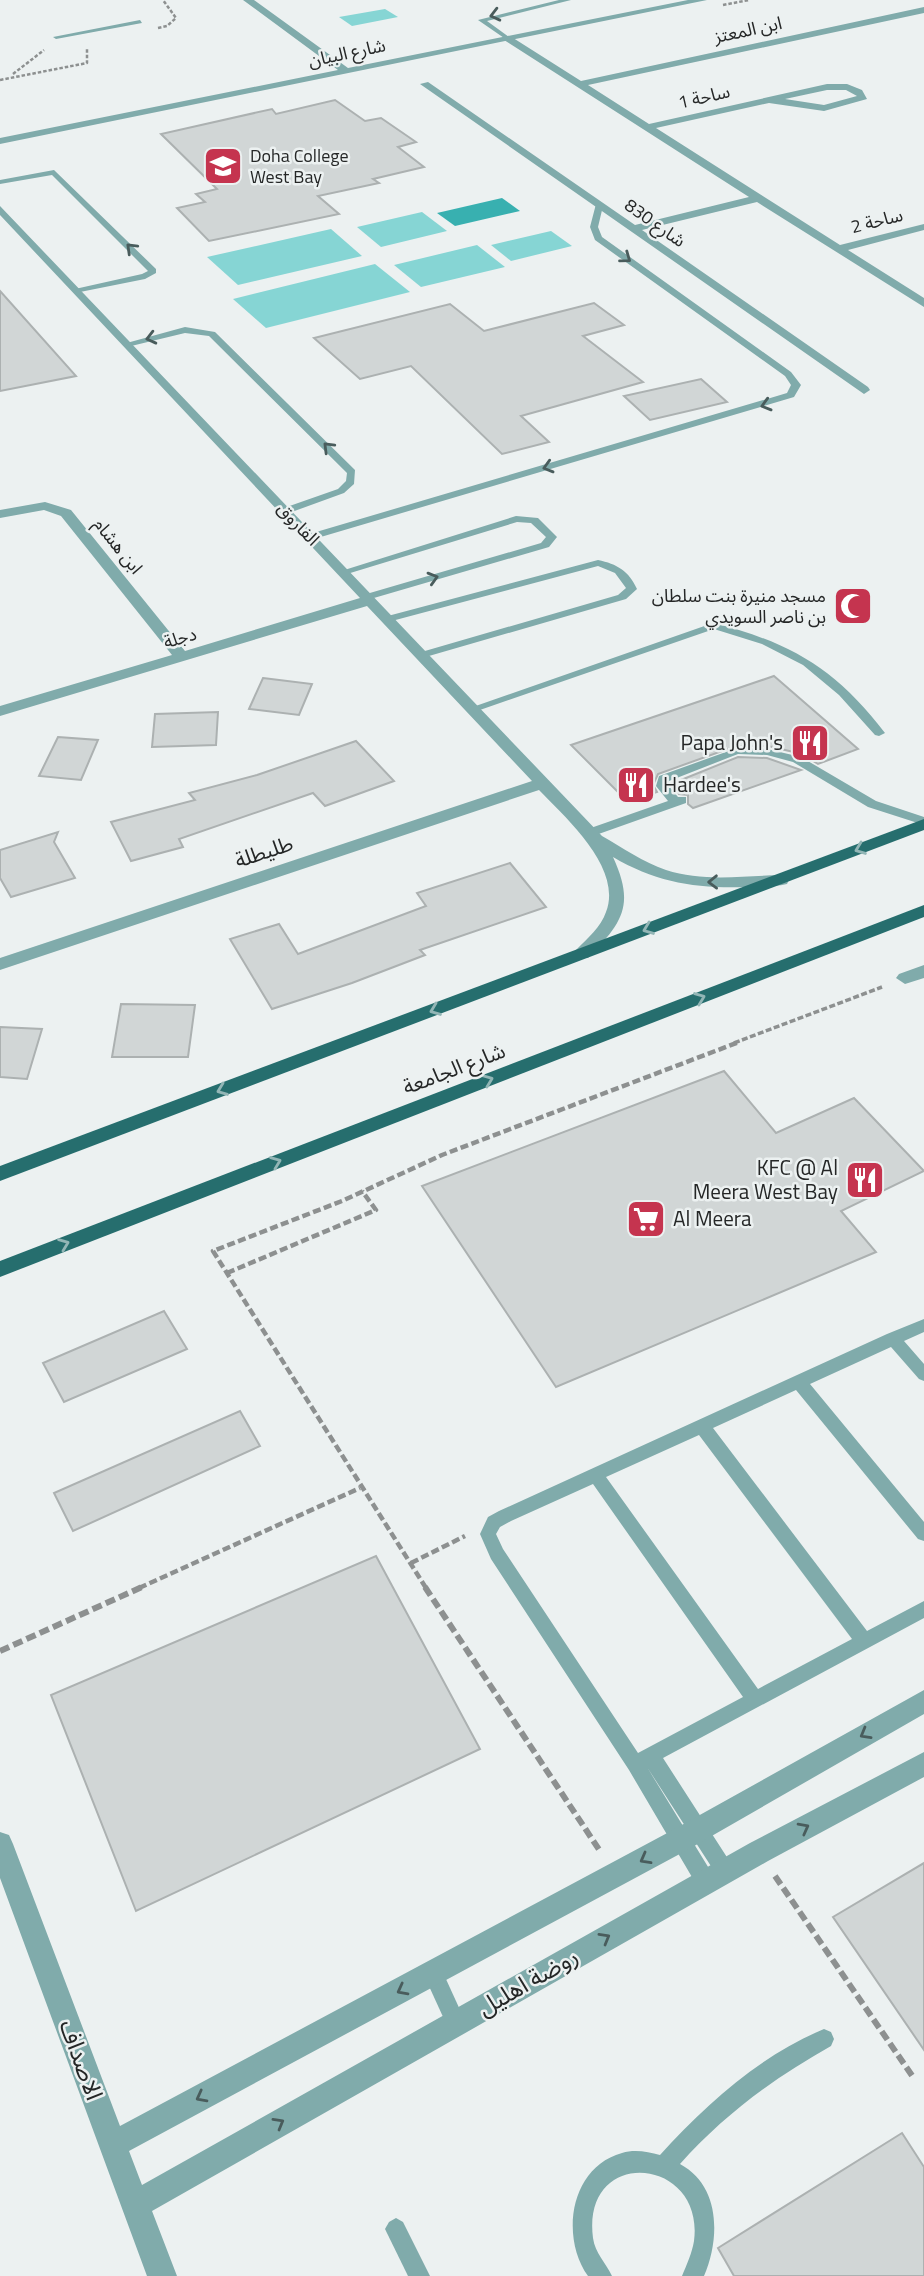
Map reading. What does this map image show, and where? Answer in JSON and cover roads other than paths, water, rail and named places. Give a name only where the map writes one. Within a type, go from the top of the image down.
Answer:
[{"type":"main road","points":[[0,1174],[781,880],[924,822]]},
{"type":"main road","name":"شارع الجامعة","points":[[20,1261],[924,911]]},
{"type":"street","points":[[248,0],[346,71]]},
{"type":"street","name":"شارع البيان","points":[[0,141],[702,0]]},
{"type":"street","name":"ابن المعتز","points":[[579,84],[924,10]]},
{"type":"street","points":[[507,38],[924,303]]},
{"type":"street","name":"شارع 830","points":[[425,84],[864,390]]},
{"type":"street","name":"ساحة 1","points":[[647,127],[768,100],[814,90],[841,86],[862,94],[858,101],[824,108],[768,100]]},
{"type":"street","points":[[814,90],[842,105]]},
{"type":"street","points":[[633,229],[758,198]]},
{"type":"street","name":"الفاروق","points":[[0,209],[593,836],[639,864],[683,880],[708,883],[781,880]]},
{"type":"street","name":"ساحة 2","points":[[838,249],[924,227]]},
{"type":"street","name":"ابن هشام","points":[[0,514],[45,506],[65,513],[182,657]]},
{"type":"street","name":"دجلة","points":[[0,712],[369,599]]},
{"type":"street","name":"طليطلة","points":[[0,964],[543,783]]},
{"type":"street","name":"الفاروق","points":[[582,954],[605,932],[619,905],[617,883],[593,836]]},
{"type":"street","points":[[905,978],[924,971]]},
{"type":"street","points":[[0,1272],[20,1261]]},
{"type":"street","points":[[112,2145],[615,1875],[924,1701]]},
{"type":"street","name":"روضة اهليل","points":[[135,2205],[716,1876],[924,1764]]},
{"type":"street","name":"الاصداف","points":[[0,1844],[162,2276]]},
{"type":"lane","points":[[507,38],[481,20],[492,15],[568,0]]},
{"type":"lane","points":[[56,37],[140,22]]},
{"type":"lane","points":[[0,182],[54,172],[153,271],[145,276],[78,291]]},
{"type":"lane","points":[[310,537],[791,395],[796,385],[788,374],[598,238],[594,227],[599,206]]},
{"type":"lane","points":[[127,344],[185,330],[212,334],[352,472],[351,482],[341,491],[285,511]]},
{"type":"lane","points":[[343,572],[516,519],[534,520],[552,537],[545,545],[369,599]]},
{"type":"lane","points":[[388,619],[598,563],[614,566],[627,578],[632,589],[613,599],[422,655]]},
{"type":"lane","points":[[473,709],[713,626],[752,635],[812,665],[843,689],[879,733]]},
{"type":"lane","points":[[593,836],[680,801],[662,786],[663,779],[737,751],[767,752],[797,759],[872,804],[924,822]]},
{"type":"lane","points":[[775,767],[797,759]]},
{"type":"lane","points":[[716,1876],[643,1760],[497,1554],[488,1534],[494,1522],[924,1325]]},
{"type":"lane","points":[[892,1338],[924,1376]]},
{"type":"lane","points":[[798,1381],[924,1534]]},
{"type":"lane","points":[[701,1425],[864,1641]]},
{"type":"lane","points":[[595,1474],[755,1699]]},
{"type":"lane","points":[[643,1760],[924,1609]]},
{"type":"lane","points":[[433,1973],[456,2023]]},
{"type":"lane","points":[[664,2166],[699,2126],[737,2092],[824,2039]]},
{"type":"lane","points":[[601,2276],[586,2253],[581,2220],[589,2191],[609,2169],[636,2160],[664,2166],[686,2181],[701,2204],[707,2231],[704,2258],[693,2276]]},
{"type":"lane","points":[[396,2229],[419,2276]]},
{"type":"place","name":"Doha College West Bay","points":[[223,166]]},
{"type":"place","name":"مسجد منيرة بنت سلطان بن ناصر السويدي","points":[[853,606]]},
{"type":"place","name":"Papa John's","points":[[810,743]]},
{"type":"place","name":"Hardee's","points":[[636,785]]},
{"type":"place","name":"KFC @ Al Meera West Bay","points":[[865,1180]]},
{"type":"place","name":"Al Meera","points":[[646,1219]]}]
